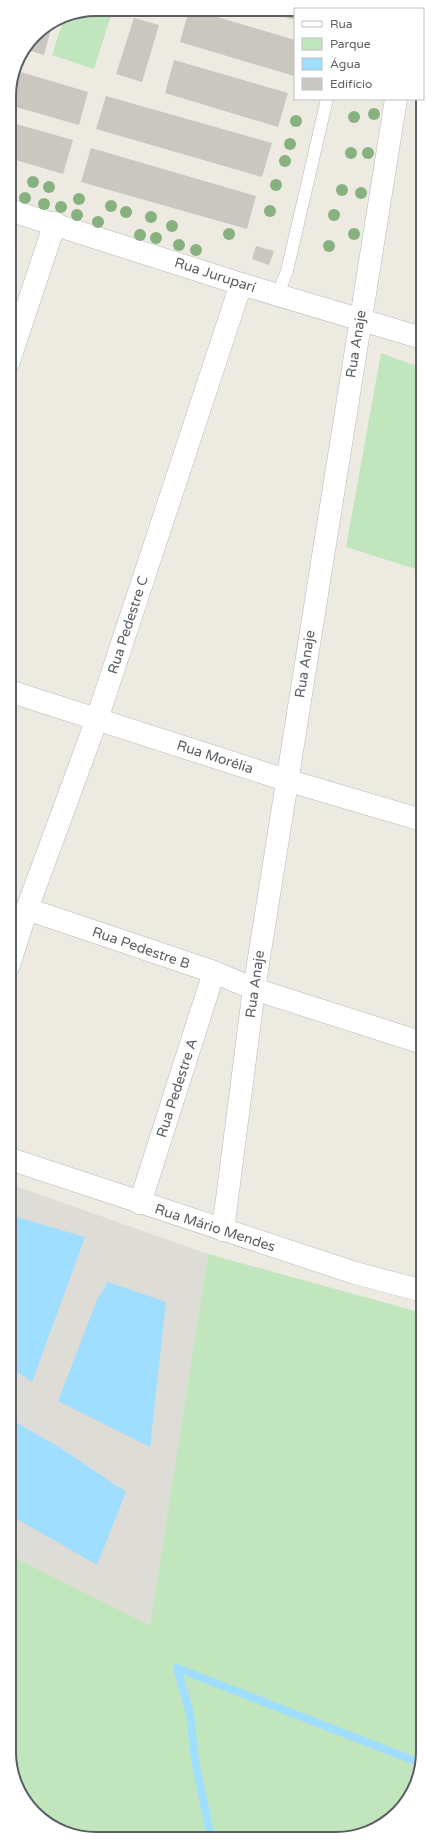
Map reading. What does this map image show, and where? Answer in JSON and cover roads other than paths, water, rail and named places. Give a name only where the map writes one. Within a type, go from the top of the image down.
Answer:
[{"type":"street","name":"Rua Anaje","points":[[223,1230],[254,989],[286,780],[396,100]]},
{"type":"street","name":"Rua Juruparí","points":[[16,212],[55,223],[241,284],[361,318],[416,336]]},
{"type":"street","points":[[16,341],[55,223]]},
{"type":"street","name":"Rua Pedestre C","points":[[16,945],[27,909],[97,719],[241,284]]},
{"type":"street","name":"Rua Morélia","points":[[16,693],[286,780],[416,818]]},
{"type":"street","name":"Rua Pedestre B","points":[[27,909],[214,972],[254,989],[416,1041]]},
{"type":"street","name":"Rua Pedestre A","points":[[140,1204],[214,972]]},
{"type":"street","name":"Rua Mário Mendes","points":[[16,1161],[140,1204],[355,1273],[416,1289]]},
{"type":"lane","points":[[278,294],[287,271],[327,100]]},
{"type":"water","points":[[16,1217],[85,1237],[32,1382],[16,1371]]},
{"type":"water","points":[[108,1282],[166,1302],[150,1447],[58,1401],[97,1300]]},
{"type":"water","points":[[16,1422],[59,1447],[126,1492],[97,1565],[16,1518]]},
{"type":"waterway","points":[[210,1832],[195,1761],[190,1714],[177,1668],[415,1761]]}]
